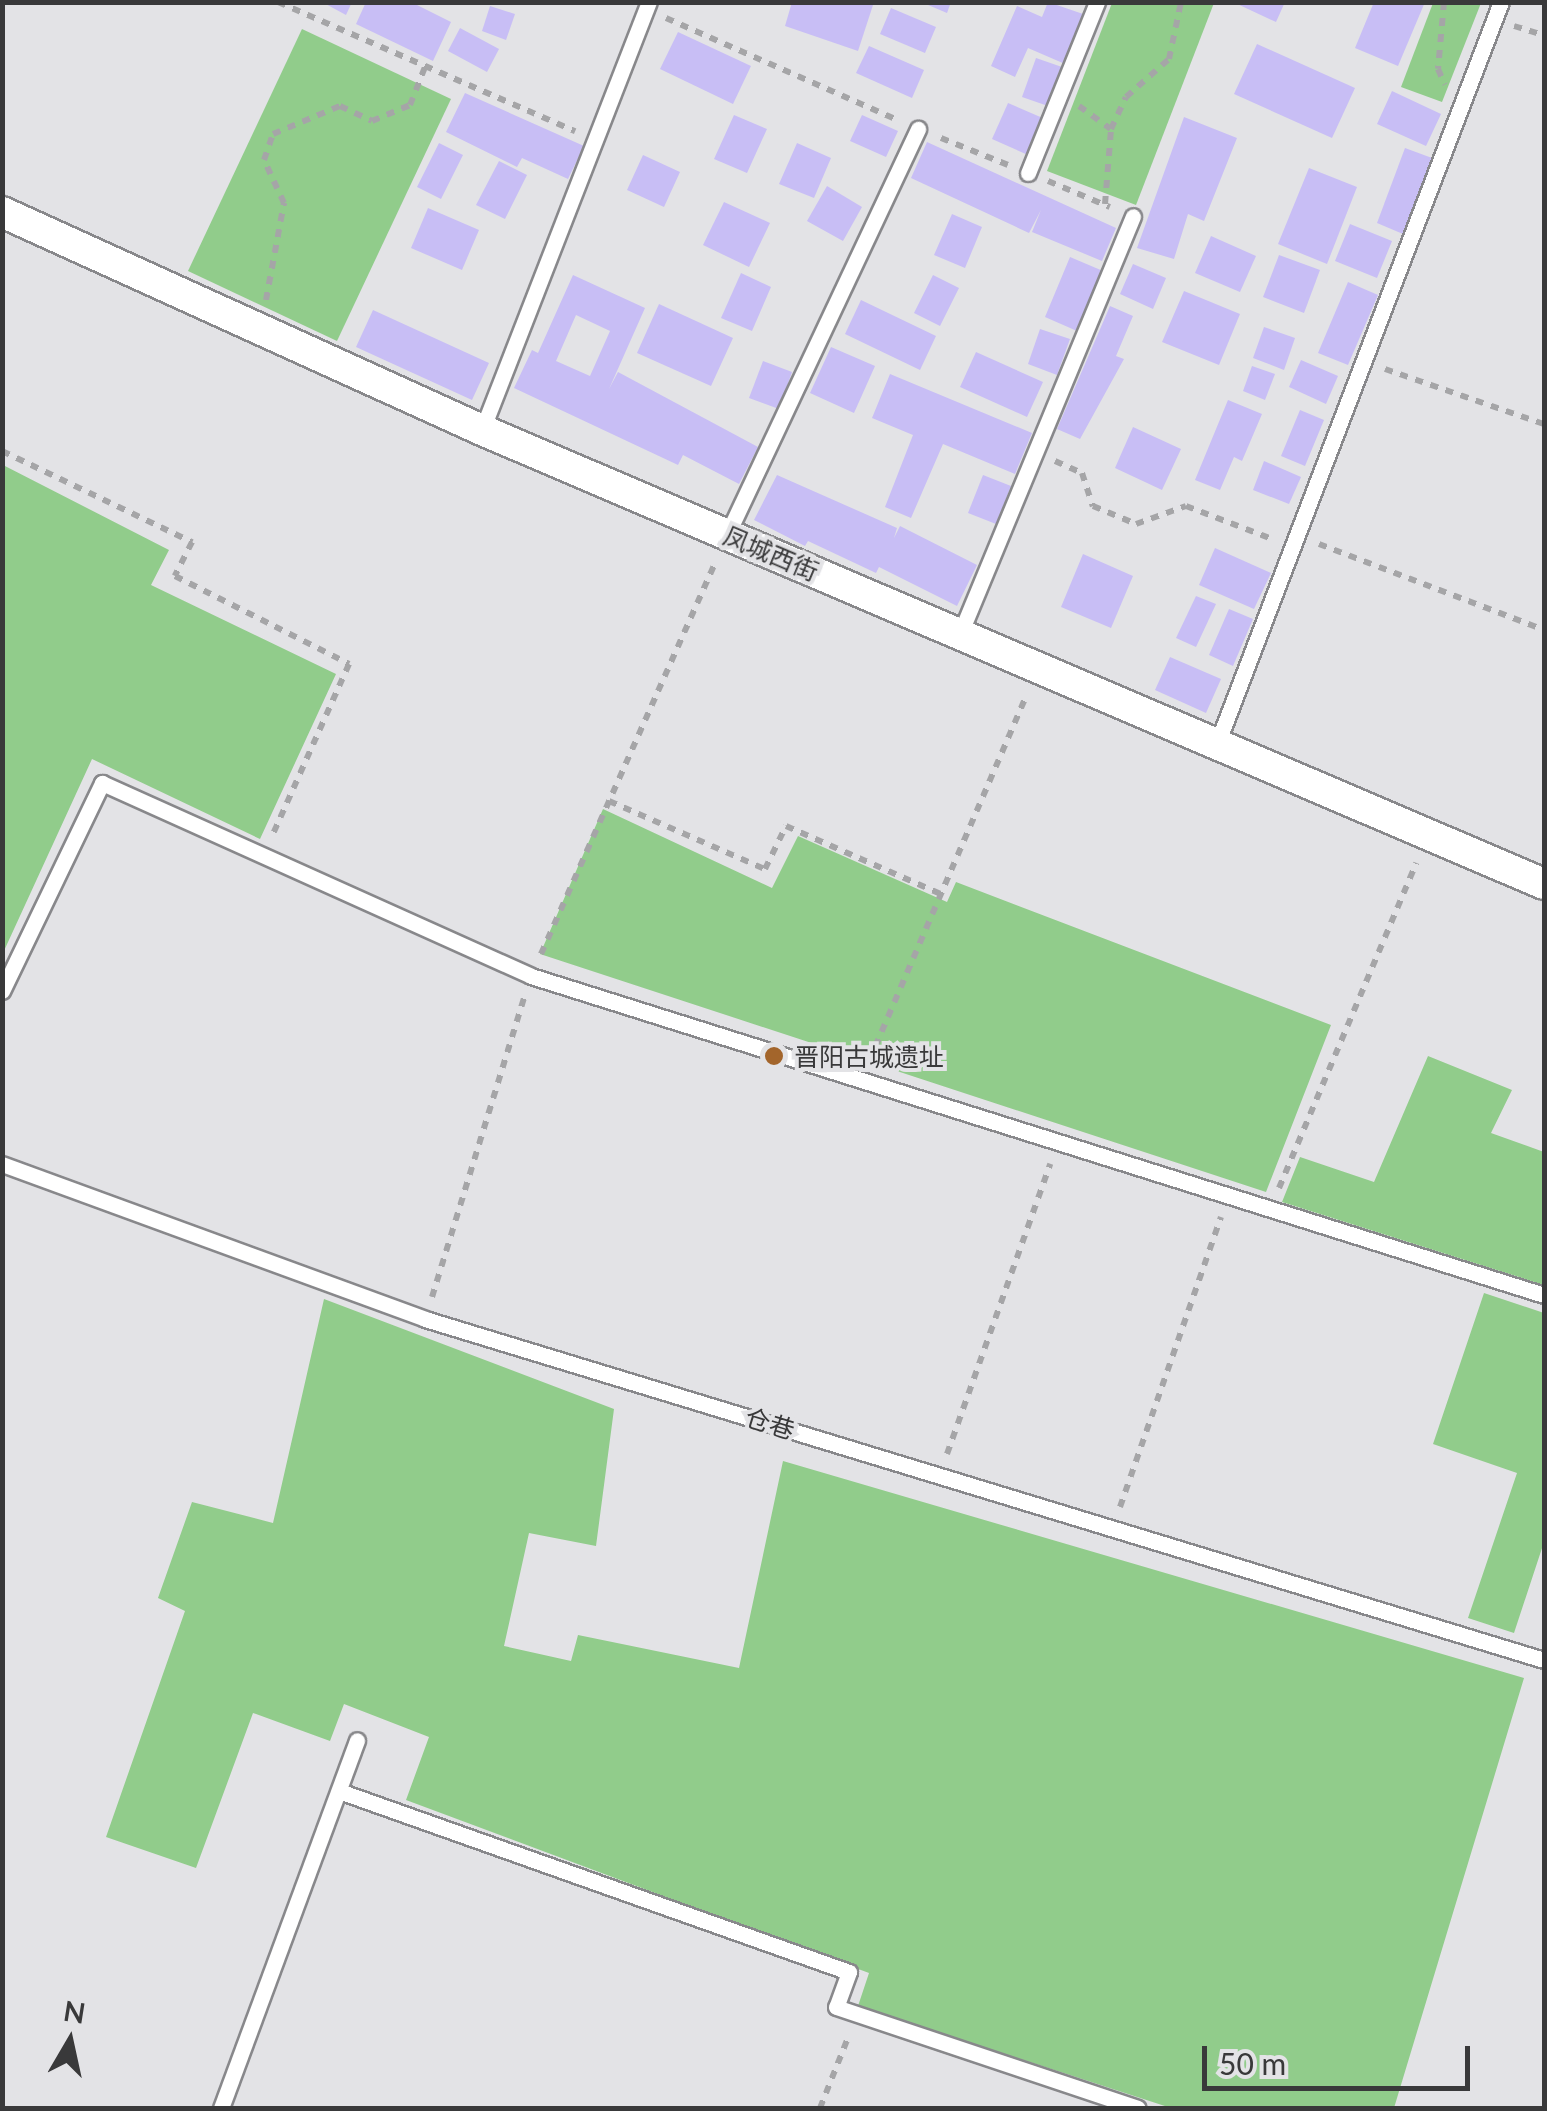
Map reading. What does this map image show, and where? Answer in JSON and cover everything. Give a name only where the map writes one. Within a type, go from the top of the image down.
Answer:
[{"type":"street","name":"凤城西街","points":[[2,212],[482,430],[1544,884]]},
{"type":"lane","points":[[1028,173],[1096,2]]},
{"type":"lane","points":[[1217,744],[1360,360],[1501,2]]},
{"type":"lane","points":[[482,430],[648,6]]},
{"type":"lane","points":[[728,535],[918,128]]},
{"type":"lane","points":[[960,634],[1133,216]]},
{"type":"lane","points":[[2,992],[102,783],[531,976],[1544,1295]]},
{"type":"lane","name":"仓巷","points":[[2,1164],[426,1319],[1544,1660]]},
{"type":"lane","points":[[221,2108],[357,1740]]},
{"type":"lane","points":[[339,1791],[849,1972],[836,2008],[1138,2108]]},
{"type":"path","points":[[278,2],[596,140]]},
{"type":"path","points":[[1105,204],[1111,129],[1126,97],[1169,59],[1181,2]]},
{"type":"path","points":[[1444,2],[1438,69],[1457,115]]},
{"type":"path","points":[[648,6],[918,128],[1133,216]]},
{"type":"path","points":[[255,327],[273,283],[284,203],[264,160],[273,134],[340,106],[372,121],[385,116],[410,104],[426,67]]},
{"type":"path","points":[[1060,92],[1111,129]]},
{"type":"path","points":[[1360,360],[1544,424]]},
{"type":"path","points":[[2,451],[192,542],[175,576],[349,664],[263,856]]},
{"type":"path","points":[[1035,452],[1082,472],[1093,506],[1136,524],[1186,506],[1544,630]]},
{"type":"path","points":[[426,1319],[531,976],[728,535]]},
{"type":"path","points":[[860,1080],[1039,668]]},
{"type":"path","points":[[609,800],[765,869],[786,826],[941,894]]},
{"type":"path","points":[[1270,1209],[1428,834]]},
{"type":"path","points":[[940,1474],[1058,1142]]},
{"type":"path","points":[[1113,1527],[1229,1196]]},
{"type":"path","points":[[820,2108],[857,2014]]},
{"type":"green space","points":[[1112,3],[1214,3],[1136,205],[1047,171]]},
{"type":"green space","points":[[1433,3],[1481,3],[1442,102],[1401,87]]},
{"type":"green space","points":[[302,29],[451,99],[337,341],[188,271]]},
{"type":"green space","points":[[3,465],[169,550],[151,585],[336,674],[260,839],[92,759],[3,953]]},
{"type":"green space","points":[[603,809],[772,888],[798,836],[947,902],[956,882],[1331,1025],[1266,1192],[540,954]]},
{"type":"green space","points":[[1428,1056],[1512,1090],[1491,1133],[1544,1152],[1544,1285],[1282,1202],[1300,1157],[1374,1182]]},
{"type":"green space","points":[[1484,1293],[1544,1313],[1544,1542],[1514,1633],[1468,1618],[1517,1473],[1433,1444]]},
{"type":"green space","points":[[324,1299],[614,1409],[596,1546],[529,1533],[504,1646],[571,1661],[578,1635],[739,1668],[783,1461],[1524,1678],[1394,2108],[1171,2108],[858,2006],[869,1973],[406,1800],[429,1737],[344,1704],[330,1741],[253,1713],[196,1868],[106,1837],[185,1611],[158,1598],[192,1502],[273,1523]]},
{"type":"building","points":[[322,2],[352,2],[346,15]]},
{"type":"building","points":[[366,2],[411,2],[451,22],[433,61],[356,24]]},
{"type":"building","points":[[792,2],[874,2],[858,51],[785,26]]},
{"type":"building","points":[[921,2],[951,2],[947,13]]},
{"type":"building","points":[[1048,2],[1086,15],[1065,64],[1028,48],[1015,77],[991,66],[1017,6],[1042,17]]},
{"type":"building","points":[[1233,2],[1285,2],[1276,22]]},
{"type":"building","points":[[1374,2],[1425,2],[1398,66],[1355,48]]},
{"type":"building","points":[[490,6],[515,14],[506,40],[482,31]]},
{"type":"building","points":[[891,8],[936,27],[925,53],[880,34]]},
{"type":"building","points":[[460,28],[499,49],[487,72],[448,51]]},
{"type":"building","points":[[678,32],[751,66],[733,104],[660,69]]},
{"type":"building","points":[[1257,44],[1355,88],[1332,138],[1234,94]]},
{"type":"building","points":[[869,46],[924,70],[912,98],[856,73]]},
{"type":"building","points":[[1036,58],[1062,67],[1048,106],[1022,97]]},
{"type":"building","points":[[1392,91],[1441,114],[1426,146],[1377,124]]},
{"type":"building","points":[[465,93],[584,146],[568,179],[522,158],[517,167],[446,132]]},
{"type":"building","points":[[1008,103],[1045,119],[1028,155],[992,139]]},
{"type":"building","points":[[734,115],[767,129],[747,173],[714,159]]},
{"type":"building","points":[[862,115],[898,131],[886,157],[850,141]]},
{"type":"building","points":[[1184,117],[1237,138],[1204,221],[1188,214],[1174,259],[1137,248]]},
{"type":"building","points":[[927,142],[1116,228],[1102,261],[1032,232],[1041,210],[1029,233],[911,178]]},
{"type":"building","points":[[439,143],[463,155],[441,199],[417,187]]},
{"type":"building","points":[[797,143],[831,158],[814,198],[779,184]]},
{"type":"building","points":[[1405,148],[1432,158],[1403,234],[1377,223]]},
{"type":"building","points":[[643,155],[680,172],[664,207],[627,190]]},
{"type":"building","points":[[499,161],[527,175],[505,219],[476,205]]},
{"type":"building","points":[[1309,168],[1357,187],[1327,264],[1278,244]]},
{"type":"building","points":[[827,186],[862,207],[843,241],[807,221]]},
{"type":"building","points":[[724,202],[770,223],[749,267],[703,245]]},
{"type":"building","points":[[428,208],[479,230],[462,270],[411,248]]},
{"type":"building","points":[[952,214],[982,227],[965,268],[934,255]]},
{"type":"building","points":[[1350,224],[1392,241],[1377,278],[1335,261]]},
{"type":"building","points":[[1211,236],[1256,256],[1240,292],[1195,273]]},
{"type":"building","points":[[1279,255],[1320,270],[1304,313],[1263,297]]},
{"type":"building","points":[[1070,257],[1103,271],[1077,331],[1045,317]]},
{"type":"building","points":[[1133,264],[1166,278],[1153,309],[1120,294]]},
{"type":"building","points":[[741,273],[771,287],[752,331],[721,318]]},
{"type":"building","points":[[573,275],[645,308],[609,389],[618,372],[758,447],[739,484],[683,455],[678,465],[514,388],[532,350],[538,353]],"holes":[[[576,315],[610,331],[590,376],[556,361]]]},
{"type":"building","points":[[933,275],[959,288],[940,326],[914,313]]},
{"type":"building","points":[[1348,282],[1378,295],[1348,365],[1318,353]]},
{"type":"building","points":[[1184,291],[1240,314],[1219,365],[1162,342]]},
{"type":"building","points":[[861,300],[936,336],[920,370],[845,334]]},
{"type":"building","points":[[659,304],[733,338],[711,386],[637,353]]},
{"type":"building","points":[[1110,306],[1133,316],[1116,356],[1124,359],[1080,439],[1057,429]]},
{"type":"building","points":[[373,310],[489,363],[472,400],[356,347]]},
{"type":"building","points":[[1264,327],[1295,338],[1284,370],[1253,358]]},
{"type":"building","points":[[1040,329],[1070,339],[1057,375],[1028,364]]},
{"type":"building","points":[[831,347],[875,366],[854,413],[810,393]]},
{"type":"building","points":[[976,352],[1043,382],[1027,417],[960,387]]},
{"type":"building","points":[[1301,360],[1338,376],[1326,404],[1289,387]]},
{"type":"building","points":[[763,361],[792,372],[779,409],[749,398]]},
{"type":"building","points":[[1252,366],[1275,374],[1265,400],[1243,391]]},
{"type":"building","points":[[890,374],[1032,433],[1015,474],[943,444],[911,518],[885,507],[913,435],[872,418]]},
{"type":"building","points":[[1228,400],[1262,414],[1242,461],[1234,457],[1220,490],[1195,480]]},
{"type":"building","points":[[1300,410],[1324,420],[1305,466],[1281,456]]},
{"type":"building","points":[[1133,427],[1181,449],[1162,490],[1115,468]]},
{"type":"building","points":[[1264,461],[1301,477],[1289,504],[1253,490]]},
{"type":"building","points":[[777,475],[897,528],[894,538],[900,526],[977,565],[957,606],[879,567],[876,573],[808,541],[805,546],[754,520]]},
{"type":"building","points":[[983,475],[1011,486],[996,524],[968,513]]},
{"type":"building","points":[[1215,548],[1271,573],[1254,609],[1199,585]]},
{"type":"building","points":[[1083,554],[1133,576],[1111,628],[1061,607]]},
{"type":"building","points":[[1196,596],[1216,604],[1196,647],[1176,638]]},
{"type":"building","points":[[1229,609],[1253,619],[1233,666],[1209,655]]},
{"type":"building","points":[[1170,657],[1221,679],[1206,713],[1155,690]]},
{"type":"place","name":"晋阳古城遗址","points":[[774,1056]]}]
